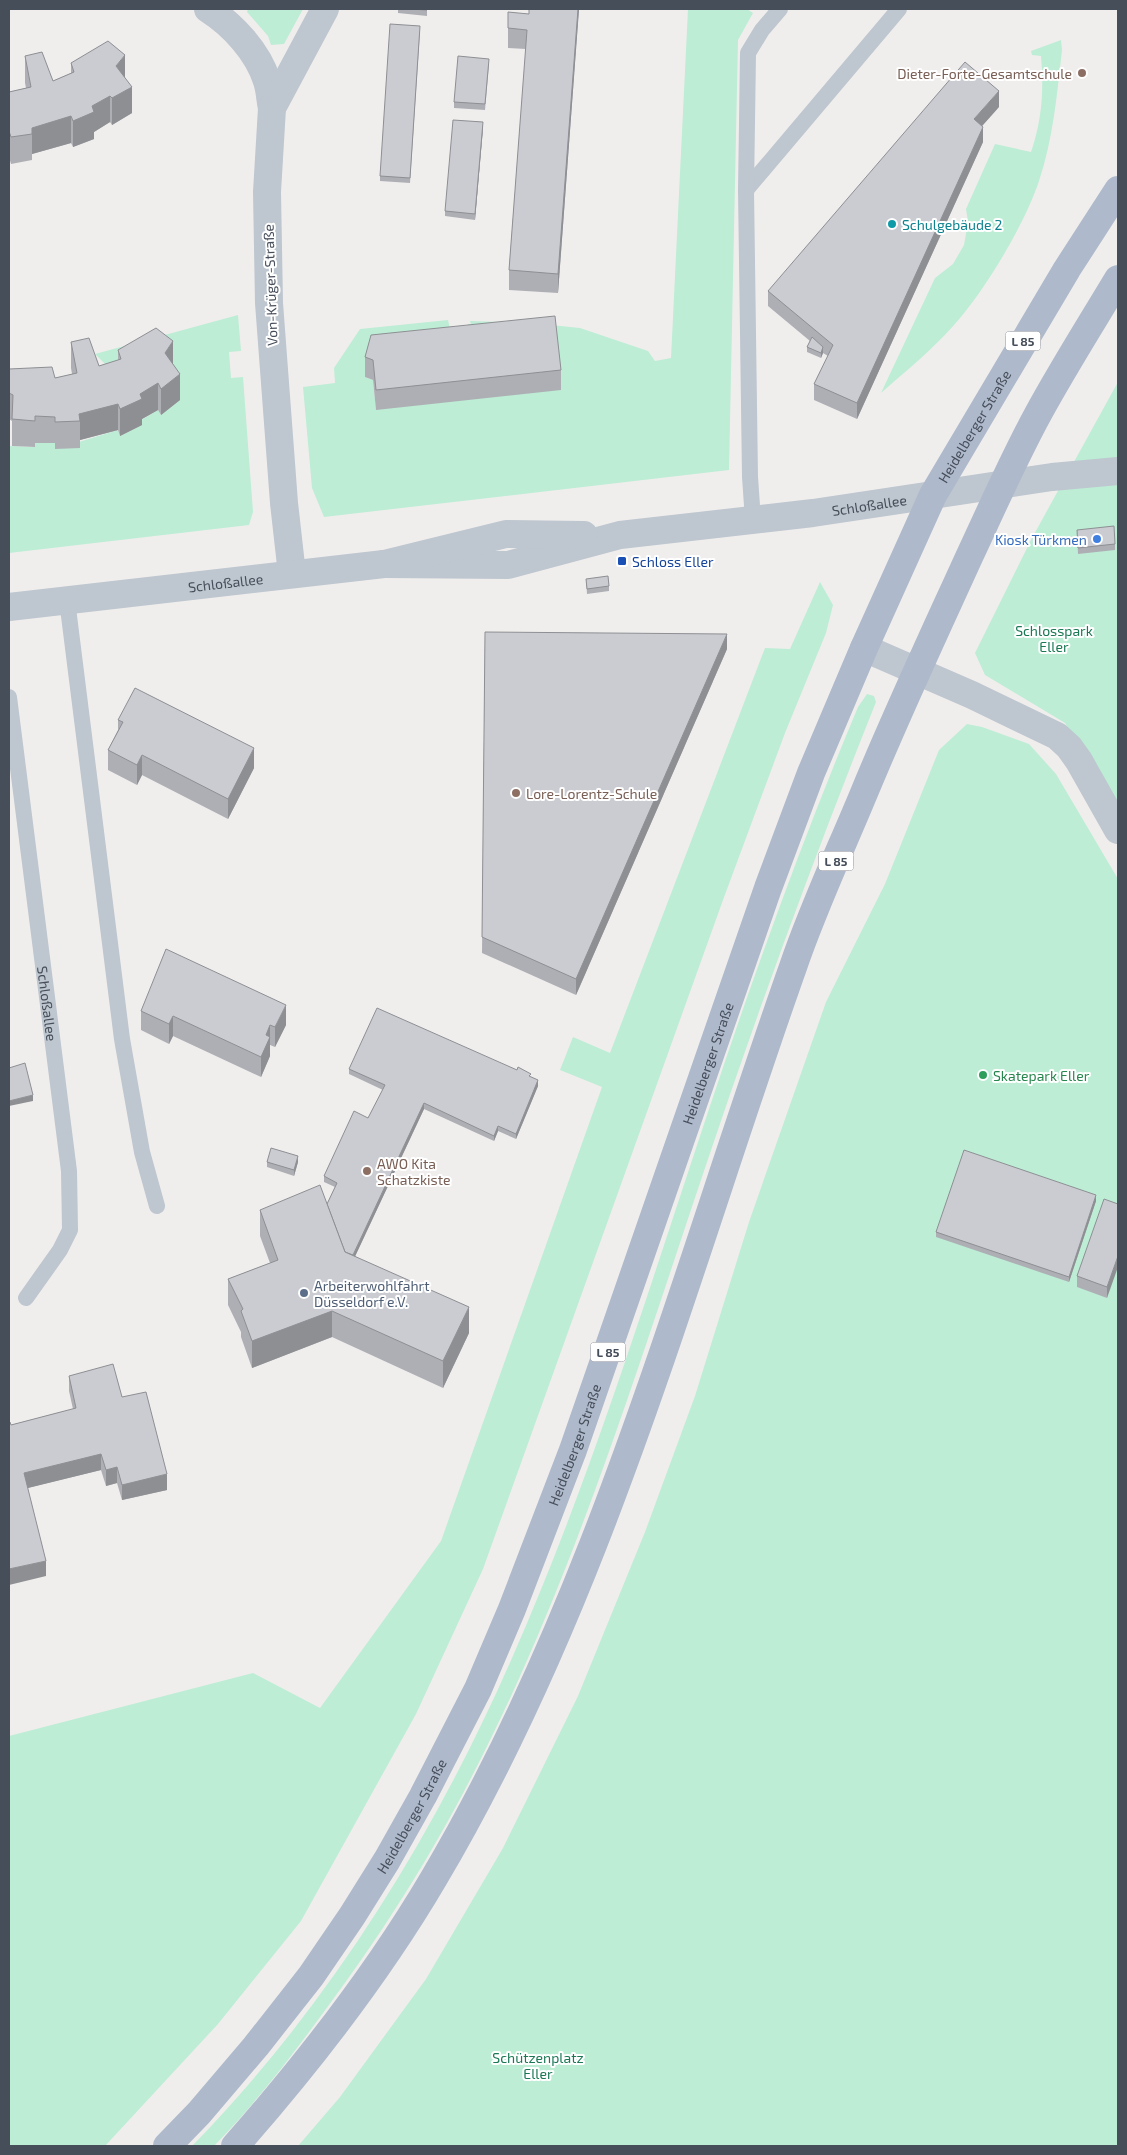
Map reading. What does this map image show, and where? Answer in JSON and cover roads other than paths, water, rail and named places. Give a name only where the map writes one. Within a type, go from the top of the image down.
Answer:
[{"type":"main road","name":"Heidelberger Straße","points":[[166,2146],[199,2113],[256,2046],[311,1976],[352,1916],[387,1860],[478,1689],[512,1609],[573,1450],[768,888],[811,774],[864,648],[933,496],[1067,269],[1118,190]]},
{"type":"main road","name":"L 85","points":[[235,2146],[290,2084],[353,2003],[439,1869],[502,1753],[540,1672],[580,1578],[630,1443],[794,961],[917,670],[1002,484],[1037,416],[1118,280]]},
{"type":"street","points":[[208,9],[235,30],[248,47],[267,80],[272,108]]},
{"type":"street","name":"Von-Krüger-Straße","points":[[292,574],[284,503],[269,303],[267,192],[272,108],[325,9]]},
{"type":"street","name":"Schloßallee","points":[[9,607],[384,564],[508,564],[620,536],[933,496],[1052,476],[1118,471]]},
{"type":"street","points":[[864,648],[917,670],[1057,736],[1074,754],[1118,830]]},
{"type":"lane","points":[[753,520],[750,477],[746,190],[748,53],[762,30],[780,9]]},
{"type":"lane","points":[[746,190],[900,9]]},
{"type":"lane","points":[[67,600],[122,1039],[142,1152],[157,1206]]},
{"type":"lane","name":"Schloßallee","points":[[9,697],[69,1171],[70,1230],[60,1250],[26,1298]]},
{"type":"place","name":"Dieter-Forte-Gesamtschule","points":[[1082,73]]},
{"type":"place","name":"Schulgebäude 2","points":[[892,224]]},
{"type":"place","name":"Kiosk Türkmen","points":[[1097,539]]},
{"type":"place","name":"Schloss Eller","points":[[622,561]]},
{"type":"place","name":"Lore-Lorentz-Schule","points":[[516,793]]},
{"type":"place","name":"Skatepark Eller","points":[[983,1075]]},
{"type":"place","name":"AWO Kita Schatzkiste","points":[[367,1171]]},
{"type":"place","name":"Arbeiterwohlfahrt Düsseldorf e.V.","points":[[304,1293]]},
{"type":"park label","name":"Schlosspark Eller","points":[[1054,638]]},
{"type":"park label","name":"Schützenplatz Eller","points":[[538,2066]]}]
